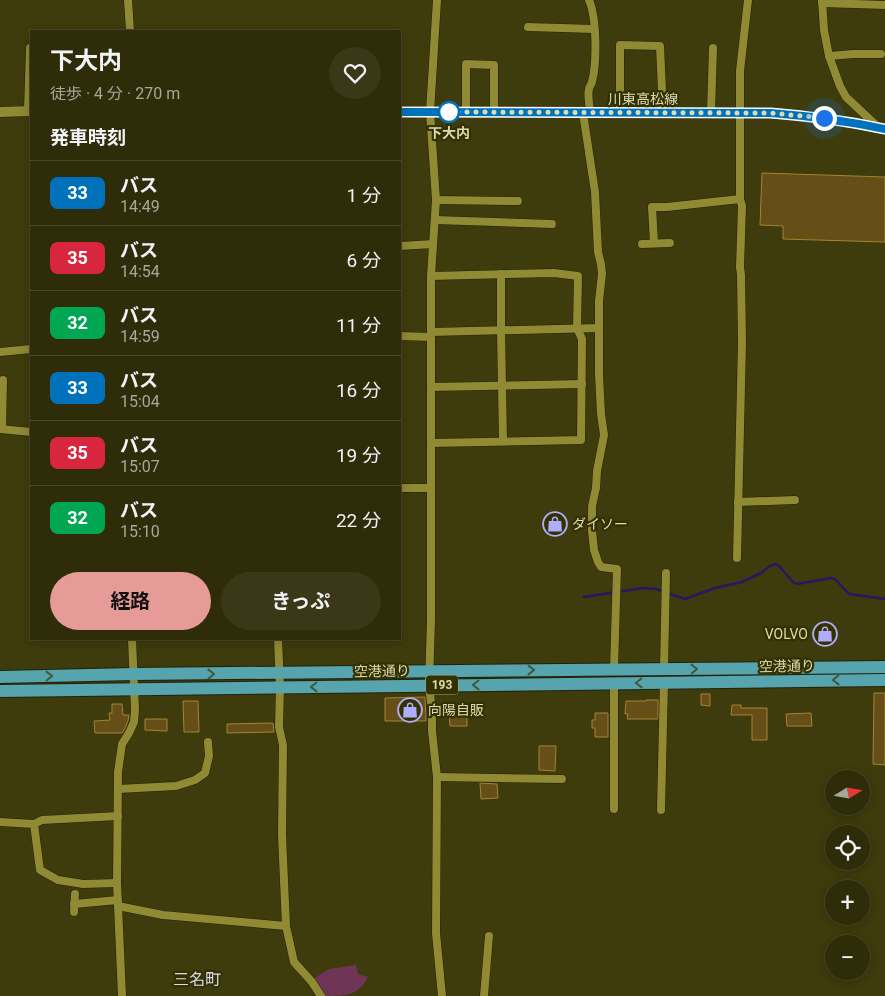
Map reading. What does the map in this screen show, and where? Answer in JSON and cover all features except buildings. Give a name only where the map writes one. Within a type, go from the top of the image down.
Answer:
[{"type":"highway","name":"空港通り","points":[[0,677],[885,667]]},
{"type":"highway","name":"空港通り","points":[[0,692],[885,680]]},
{"type":"main road","points":[[0,112],[30,111]]},
{"type":"main road","name":"川東高松線","points":[[401,112],[771,113],[810,116],[882,128]]},
{"type":"street","points":[[128,0],[130,30]]},
{"type":"street","points":[[437,0],[430,112],[436,200],[431,276],[431,620],[429,685],[437,776],[436,933],[442,996]]},
{"type":"street","points":[[589,0],[594,29],[595,58],[592,82],[588,90],[586,113],[595,192],[598,252],[602,274],[599,328],[601,414],[604,435],[592,506],[592,531],[594,550],[601,567],[617,569],[614,670]]},
{"type":"street","points":[[737,558],[742,343],[740,71],[748,0]]},
{"type":"street","points":[[882,128],[846,97],[840,86],[829,56],[824,30],[822,2],[860,2],[885,5]]},
{"type":"street","points":[[528,27],[594,29]]},
{"type":"street","points":[[620,113],[620,45],[660,46],[663,113]]},
{"type":"street","points":[[30,48],[30,111]]},
{"type":"street","points":[[711,113],[713,48]]},
{"type":"street","points":[[829,56],[881,54]]},
{"type":"street","points":[[466,112],[466,64],[494,65],[494,113]]},
{"type":"street","points":[[654,243],[652,207],[740,199]]},
{"type":"street","points":[[436,200],[518,201]]},
{"type":"street","points":[[435,220],[552,224]]},
{"type":"street","points":[[642,244],[670,243]]},
{"type":"street","points":[[401,246],[433,244]]},
{"type":"street","points":[[431,276],[554,273],[578,276],[578,328],[582,339],[581,440],[431,443]]},
{"type":"street","points":[[501,274],[503,441]]},
{"type":"street","points":[[401,336],[501,330],[599,328]]},
{"type":"street","points":[[0,352],[30,349]]},
{"type":"street","points":[[3,380],[1,429],[30,432]]},
{"type":"street","points":[[431,387],[582,384]]},
{"type":"street","points":[[401,488],[431,488]]},
{"type":"street","points":[[738,502],[795,500]]},
{"type":"street","points":[[664,669],[666,573]]},
{"type":"street","points":[[122,996],[117,883],[118,772],[122,744],[134,722],[132,640]]},
{"type":"street","points":[[278,640],[279,727],[283,745],[282,835],[286,926],[294,962],[312,982],[321,996]]},
{"type":"street","points":[[662,810],[664,682]]},
{"type":"street","points":[[614,683],[614,809]]},
{"type":"street","points":[[118,789],[176,786],[194,780],[205,774],[209,756],[208,742]]},
{"type":"street","points":[[437,776],[562,779]]},
{"type":"street","points":[[0,822],[34,824],[42,820],[118,816]]},
{"type":"street","points":[[34,824],[40,870],[58,880],[84,884],[117,883]]},
{"type":"street","points":[[74,894],[74,908],[118,903],[163,915],[286,926]]},
{"type":"street","points":[[484,996],[489,936]]},
{"type":"shaded area","points":[[356,965],[358,974],[368,977],[360,988],[351,994],[325,996],[313,979],[329,969]]},
{"type":"waterway","points":[[584,597],[643,588],[656,589],[685,599],[715,588],[742,582],[776,564],[797,584],[831,578],[835,579],[849,594],[885,599]]},
{"type":"bus line","name":"33","points":[[401,112],[771,113],[810,116],[885,129]]},
{"type":"place","name":"下大内","points":[[449,112]]},
{"type":"place","name":"ダイソー","points":[[555,524]]},
{"type":"place","name":"VOLVO","points":[[825,634]]},
{"type":"place","name":"向陽自販","points":[[410,710]]},
{"type":"district","name":"三名町","points":[[197,979]]},
{"type":"route","points":[[449,112],[771,113],[824,118]]}]
